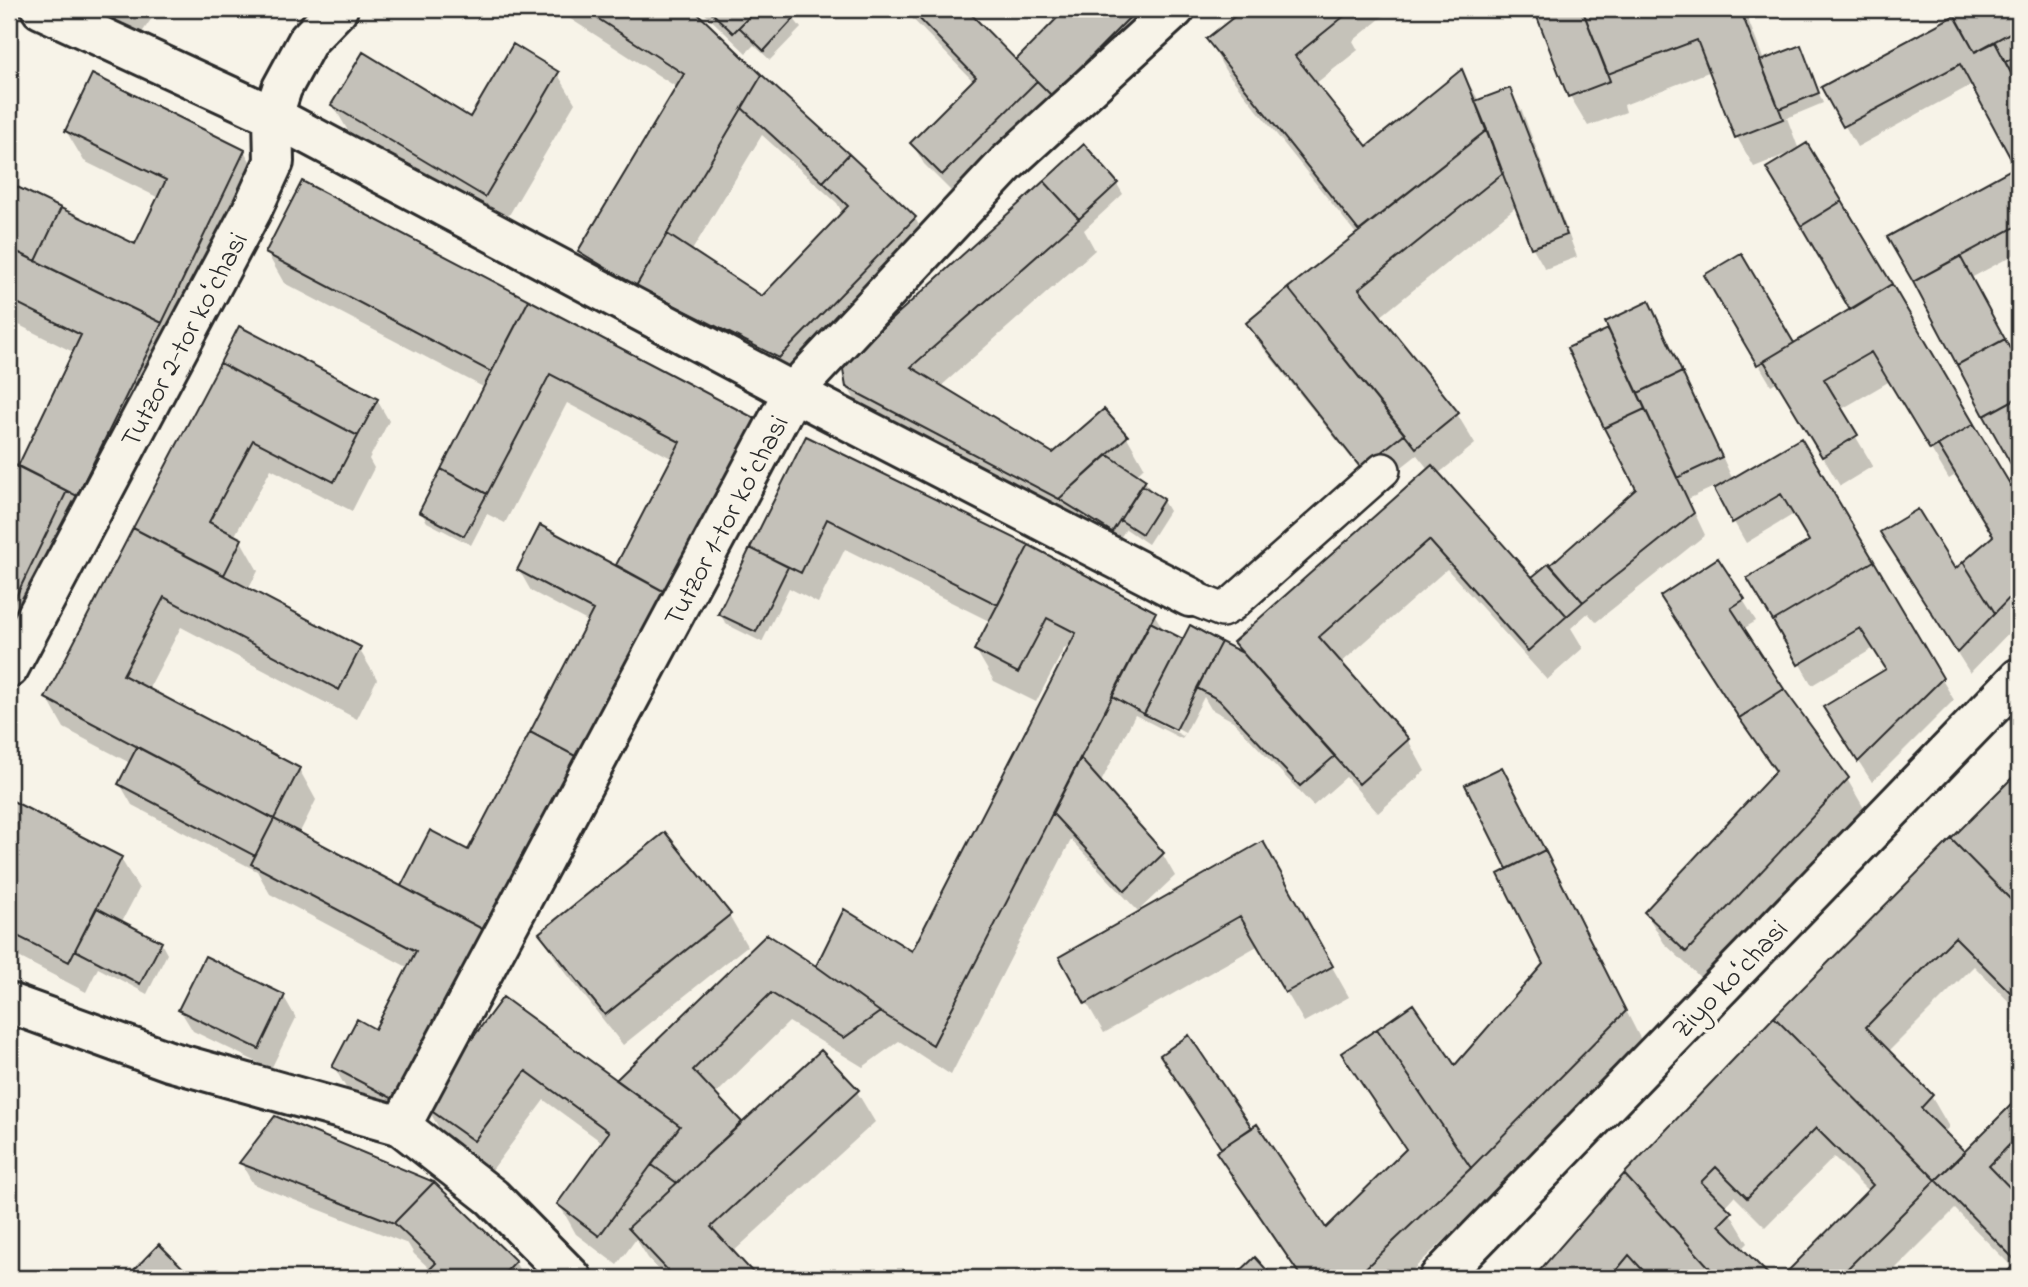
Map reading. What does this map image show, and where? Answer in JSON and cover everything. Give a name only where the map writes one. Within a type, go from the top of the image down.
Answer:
[{"type":"street","points":[[41,9],[273,116],[793,392],[1189,597]]},
{"type":"street","name":"Tutzor 2-tor koʻchasi","points":[[9,668],[252,210],[274,163],[273,116],[282,88],[308,40],[338,9]]},
{"type":"street","name":"Tutzor 1-tor koʻchasi","points":[[401,1126],[793,392],[1007,163],[1175,9]]},
{"type":"street","name":"Ziyo koʻchasi","points":[[1439,1278],[2019,678]]},
{"type":"street","points":[[9,1003],[169,1061],[401,1126],[492,1197],[558,1273]]},
{"type":"lane","points":[[1189,597],[1222,610],[1231,605],[1383,470]]},
{"type":"building","points":[[103,9],[120,9],[115,17]]},
{"type":"building","points":[[583,9],[693,9],[762,75],[636,286],[578,251],[684,74]]},
{"type":"building","points":[[708,9],[757,9],[733,33]]},
{"type":"building","points":[[757,9],[789,9],[796,16],[764,51],[739,27]]},
{"type":"building","points":[[910,9],[966,9],[1037,81],[942,175],[910,143],[976,77]]},
{"type":"building","points":[[1066,9],[1138,9],[1052,96],[1016,60]]},
{"type":"building","points":[[1244,9],[1334,9],[1342,18],[1295,56],[1367,146],[1462,69],[1487,130],[1359,231],[1206,39]]},
{"type":"building","points":[[1334,9],[1354,9],[1342,18]]},
{"type":"building","points":[[1534,9],[1582,9],[1610,81],[1568,97]]},
{"type":"building","points":[[1740,9],[1783,119],[1735,138],[1697,40],[1608,74],[1583,11]]},
{"type":"building","points":[[1951,9],[2009,9],[2019,28],[1975,52]]},
{"type":"building","points":[[1955,15],[1975,52],[1995,42],[2019,88],[2019,174],[1960,64],[1843,127],[1821,87]]},
{"type":"building","points":[[513,44],[559,72],[485,197],[331,105],[363,52],[470,117]]},
{"type":"building","points":[[1801,45],[1819,93],[1779,109],[1760,61]]},
{"type":"building","points":[[2019,55],[2019,88],[2005,62]]},
{"type":"building","points":[[92,74],[245,150],[162,323],[36,261],[61,208],[135,244],[166,180],[65,131]]},
{"type":"building","points":[[762,75],[849,154],[823,182],[742,108]]},
{"type":"building","points":[[1510,88],[1567,235],[1531,248],[1475,101]]},
{"type":"building","points":[[1487,130],[1503,173],[1359,289],[1459,413],[1416,448],[1288,288]]},
{"type":"building","points":[[1807,143],[1842,201],[1801,226],[1766,168]]},
{"type":"building","points":[[1084,144],[1118,183],[1079,219],[1044,181]]},
{"type":"building","points":[[849,154],[916,217],[779,358],[636,286],[667,234],[762,296],[848,206],[823,182]]},
{"type":"building","points":[[2015,167],[2019,174],[2019,225],[1913,282],[1887,237]]},
{"type":"building","points":[[302,181],[529,300],[491,372],[265,253]]},
{"type":"building","points":[[1044,181],[1079,219],[911,367],[1053,453],[1104,409],[1128,436],[1059,499],[846,387],[842,364]]},
{"type":"building","points":[[11,184],[61,208],[36,261],[9,248]]},
{"type":"building","points":[[1842,201],[1892,284],[1850,310],[1801,226]]},
{"type":"building","points":[[9,248],[162,323],[77,496],[18,466],[81,335],[9,299]]},
{"type":"building","points":[[1741,253],[1794,343],[1757,365],[1704,275]]},
{"type":"building","points":[[1960,256],[2005,339],[1957,365],[1913,282]]},
{"type":"building","points":[[1892,284],[1974,424],[1930,450],[1871,352],[1824,379],[1858,435],[1822,457],[1764,361]]},
{"type":"building","points":[[1288,288],[1404,434],[1361,468],[1246,323]]},
{"type":"building","points":[[529,300],[756,419],[665,592],[616,565],[680,442],[550,374],[487,494],[441,469]]},
{"type":"building","points":[[1649,301],[1682,372],[1638,393],[1605,322]]},
{"type":"building","points":[[239,326],[378,399],[358,436],[220,363]]},
{"type":"building","points":[[1608,329],[1645,409],[1604,428],[1567,348]]},
{"type":"building","points":[[2005,339],[2019,366],[2019,397],[1984,416],[1957,365]]},
{"type":"building","points":[[220,363],[358,436],[334,482],[253,440],[209,522],[242,539],[224,575],[133,528]]},
{"type":"building","points":[[1682,372],[1722,457],[1677,478],[1638,393]]},
{"type":"building","points":[[2019,397],[2019,462],[2012,466],[1984,416]]},
{"type":"building","points":[[1645,409],[1694,513],[1583,602],[1550,565],[1636,489],[1604,428]]},
{"type":"building","points":[[1974,424],[2019,499],[2019,588],[1995,613],[1963,562],[1993,536],[1938,445]]},
{"type":"building","points":[[806,436],[1029,545],[998,605],[827,519],[801,573],[750,548]]},
{"type":"building","points":[[1801,438],[1874,561],[1773,621],[1747,578],[1809,541],[1781,494],[1732,523],[1714,489]]},
{"type":"building","points":[[1108,455],[1146,480],[1112,532],[1059,499]]},
{"type":"building","points":[[9,462],[67,491],[9,611]]},
{"type":"building","points":[[1432,465],[1567,616],[1528,651],[1429,540],[1319,637],[1409,739],[1359,784],[1233,642]]},
{"type":"building","points":[[441,469],[487,494],[464,536],[419,512]]},
{"type":"building","points":[[1142,485],[1164,499],[1142,534],[1120,520]]},
{"type":"building","points":[[1918,509],[1955,569],[1963,562],[1995,613],[1957,653],[1880,532]]},
{"type":"building","points":[[540,525],[665,592],[579,758],[530,732],[593,610],[517,570]]},
{"type":"building","points":[[133,528],[361,647],[339,690],[164,597],[123,675],[300,768],[274,819],[45,698]]},
{"type":"building","points":[[1029,545],[1156,612],[933,1045],[880,1012],[816,966],[844,909],[912,951],[1076,633],[1047,618],[1018,673],[974,650]]},
{"type":"building","points":[[750,548],[788,567],[756,632],[718,614]]},
{"type":"building","points":[[1718,558],[1745,599],[1731,608],[1784,689],[1739,718],[1660,596]]},
{"type":"building","points":[[1874,561],[1943,678],[1858,762],[1823,707],[1886,669],[1860,628],[1798,665],[1773,621]]},
{"type":"building","points":[[1549,563],[1583,602],[1567,616],[1532,577]]},
{"type":"building","points":[[1150,622],[1183,639],[1144,714],[1112,696]]},
{"type":"building","points":[[1190,625],[1221,642],[1176,730],[1144,714]]},
{"type":"building","points":[[1221,642],[1243,653],[1335,756],[1300,786],[1219,700],[1197,688]]},
{"type":"building","points":[[1784,689],[1849,778],[1686,952],[1644,912],[1776,771],[1739,718]]},
{"type":"building","points":[[530,732],[579,758],[488,932],[401,886],[430,830],[468,850]]},
{"type":"building","points":[[137,747],[274,819],[255,856],[118,784]]},
{"type":"building","points":[[1080,758],[1164,853],[1125,891],[1052,813]]},
{"type":"building","points":[[1502,767],[1545,850],[1507,869],[1465,785]]},
{"type":"building","points":[[2019,771],[2019,908],[1951,839]]},
{"type":"building","points":[[9,799],[122,857],[69,962],[9,932]]},
{"type":"building","points":[[274,819],[488,932],[399,1102],[332,1067],[357,1019],[375,1029],[416,951],[251,864]]},
{"type":"building","points":[[665,832],[731,914],[605,1015],[539,933]]},
{"type":"building","points":[[1951,839],[2019,908],[2019,1001],[1955,937],[1866,1027],[1933,1095],[1921,1108],[1965,1152],[1936,1180],[1774,1017]]},
{"type":"building","points":[[1263,841],[1333,966],[1285,993],[1240,916],[1085,1004],[1059,957]]},
{"type":"building","points":[[1545,850],[1626,1011],[1471,1168],[1377,1029],[1413,1004],[1455,1065],[1543,964],[1498,874]]},
{"type":"building","points":[[97,908],[162,942],[140,984],[75,950]]},
{"type":"building","points":[[767,934],[880,1012],[844,1038],[771,993],[693,1070],[742,1122],[677,1183],[652,1165],[680,1126],[616,1080]]},
{"type":"building","points":[[205,956],[285,995],[259,1049],[178,1010]]},
{"type":"building","points":[[503,997],[680,1126],[599,1236],[557,1204],[609,1132],[526,1071],[474,1141],[423,1105]]},
{"type":"building","points":[[1774,1017],[1936,1180],[1838,1278],[1781,1278],[1873,1185],[1816,1128],[1747,1198],[1716,1167],[1701,1182],[1732,1212],[1719,1225],[1772,1278],[1719,1278],[1624,1174]]},
{"type":"building","points":[[1377,1029],[1471,1168],[1355,1278],[1302,1278],[1216,1152],[1257,1124],[1326,1228],[1406,1149],[1341,1053]]},
{"type":"building","points":[[1189,1035],[1252,1128],[1221,1148],[1160,1055]]},
{"type":"building","points":[[821,1050],[859,1090],[711,1227],[758,1278],[675,1278],[628,1228]]},
{"type":"building","points":[[2019,1097],[2019,1135],[1989,1166],[2019,1197],[2019,1264],[1936,1180]]},
{"type":"building","points":[[275,1116],[434,1182],[394,1223],[239,1163]]},
{"type":"building","points":[[1624,1174],[1719,1278],[1650,1278],[1629,1255],[1610,1278],[1533,1278]]},
{"type":"building","points":[[434,1182],[516,1261],[500,1278],[421,1278],[436,1263],[394,1223]]},
{"type":"building","points":[[159,1244],[190,1275],[187,1278],[126,1278]]},
{"type":"building","points":[[1255,1257],[1274,1278],[1233,1278]]},
{"type":"building","points":[[2017,1262],[2019,1278],[2001,1278]]}]
